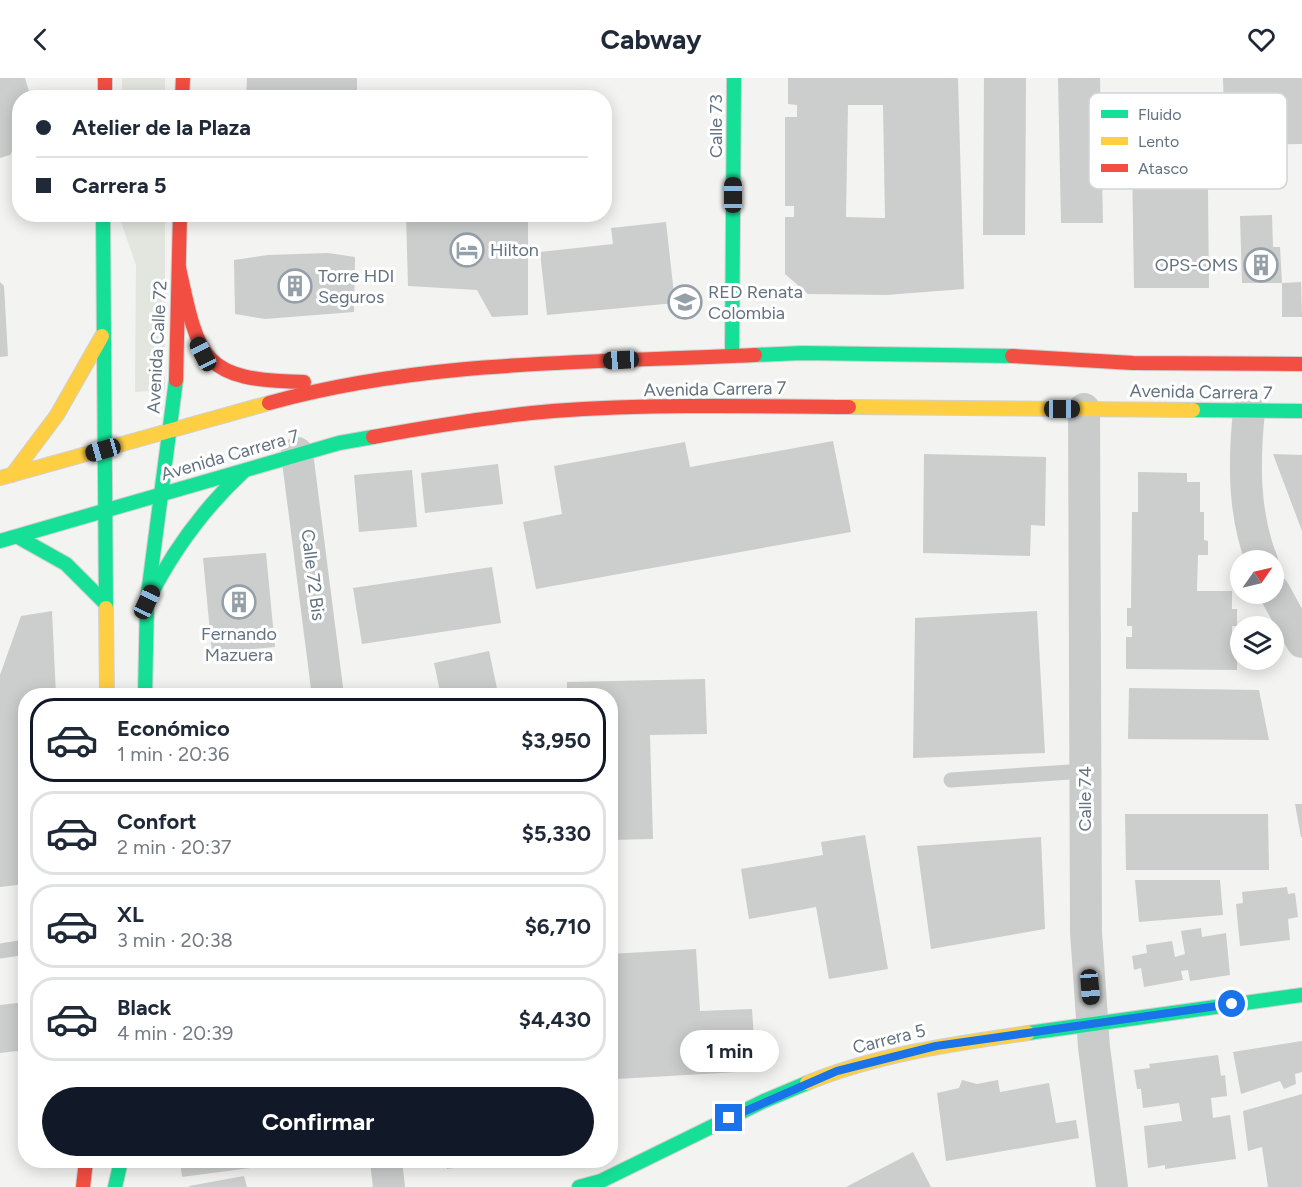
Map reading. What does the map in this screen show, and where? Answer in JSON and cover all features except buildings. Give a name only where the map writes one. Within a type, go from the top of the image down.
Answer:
[{"type":"main road","name":"Calle 73","points":[[732,355],[734,78]]},
{"type":"main road","points":[[103,222],[102,336],[107,688]]},
{"type":"main road","name":"Avenida Calle 72","points":[[145,688],[147,602],[178,373],[180,222]]},
{"type":"main road","points":[[179,268],[196,339],[203,354],[214,365],[231,374],[265,382],[375,381]]},
{"type":"main road","points":[[6,477],[57,415],[102,336]]},
{"type":"main road","name":"Avenida Carrera 7","points":[[6,477],[276,401],[375,381],[466,369],[732,355],[887,353],[1008,356],[1133,363],[1302,364]]},
{"type":"main road","name":"Avenida Carrera 7","points":[[0,541],[297,453],[385,434],[553,411],[700,405],[1302,411]]},
{"type":"main road","points":[[147,602],[164,568],[190,527],[226,487],[246,469]]},
{"type":"main road","points":[[18,537],[65,562],[93,588],[105,603]]},
{"type":"main road","name":"Carrera 5","points":[[579,1187],[601,1181],[764,1101],[837,1071],[936,1046],[1302,994]]},
{"type":"main road","points":[[83,1187],[85,1168]]},
{"type":"main road","points":[[115,1187],[119,1168]]},
{"type":"street","name":"Calle 74","points":[[1084,409],[1086,932],[1092,1024],[1112,1187]]},
{"type":"street","points":[[1249,411],[1244,452],[1246,486],[1257,550]]},
{"type":"street","name":"Calle 72 Bis","points":[[297,453],[327,688]]},
{"type":"street","points":[[1281,604],[1302,642]]},
{"type":"street","points":[[387,1168],[389,1187]]},
{"type":"lane","points":[[951,780],[1085,771]]},
{"type":"lane","points":[[0,951],[18,949]]},
{"type":"shaded area","points":[[122,78],[165,78],[165,90],[122,90]]},
{"type":"shaded area","points":[[121,222],[165,222],[165,390],[135,392],[136,265]]},
{"type":"traffic: fast","points":[[732,355],[734,78]]},
{"type":"traffic: fast","points":[[103,222],[106,608]]},
{"type":"traffic: fast","points":[[755,355],[802,353],[1012,356]]},
{"type":"traffic: fast","points":[[145,688],[147,602],[176,380]]},
{"type":"traffic: fast","points":[[1193,410],[1302,411]]},
{"type":"traffic: fast","points":[[0,541],[339,443],[373,437]]},
{"type":"traffic: fast","points":[[147,602],[189,532],[214,501],[243,472]]},
{"type":"traffic: fast","points":[[18,537],[66,564],[105,603]]},
{"type":"traffic: fast","points":[[1028,1033],[1302,995]]},
{"type":"traffic: fast","points":[[579,1187],[601,1181],[764,1101],[807,1083]]},
{"type":"traffic: fast","points":[[115,1187],[119,1168]]},
{"type":"traffic: slow","points":[[12,475],[57,415],[102,336]]},
{"type":"traffic: slow","points":[[0,478],[269,403]]},
{"type":"traffic: slow","points":[[849,407],[1193,410]]},
{"type":"traffic: slow","points":[[106,608],[107,688]]},
{"type":"traffic: slow","points":[[807,1083],[888,1057],[1028,1033]]},
{"type":"traffic: jam","points":[[105,78],[105,90]]},
{"type":"traffic: jam","points":[[182,90],[183,78]]},
{"type":"traffic: jam","points":[[176,380],[180,222]]},
{"type":"traffic: jam","points":[[179,268],[193,325],[201,345],[211,360],[225,370],[245,377],[304,382]]},
{"type":"traffic: jam","points":[[269,403],[389,378],[449,371],[572,362],[755,355]]},
{"type":"traffic: jam","points":[[1012,356],[1133,363],[1302,364]]},
{"type":"traffic: jam","points":[[373,437],[463,422],[553,411],[664,406],[849,407]]},
{"type":"traffic: jam","points":[[83,1187],[85,1168]]},
{"type":"place","name":"Hilton","points":[[467,250]]},
{"type":"place","name":"OPS-OMS","points":[[1261,265]]},
{"type":"place","name":"Torre HDI Seguros","points":[[295,286]]},
{"type":"place","name":"RED Renata Colombia","points":[[685,302]]},
{"type":"place","name":"Fernando Mazuera","points":[[239,602]]},
{"type":"route","points":[[729,1118],[837,1071],[936,1046],[1232,1004]]}]
